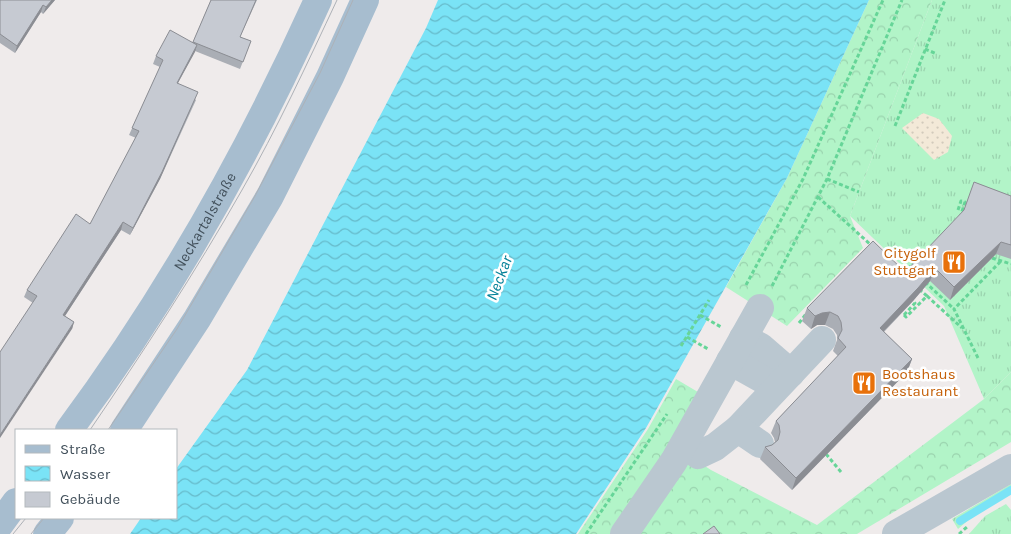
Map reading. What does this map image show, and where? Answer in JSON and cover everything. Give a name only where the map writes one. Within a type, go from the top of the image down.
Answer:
[{"type":"main road","name":"Neckartalstraße","points":[[70,429],[151,311],[232,174],[290,62],[318,0]]},
{"type":"main road","points":[[125,429],[197,319],[270,196],[330,77],[365,0]]},
{"type":"main road","points":[[0,524],[15,503]]},
{"type":"main road","points":[[47,534],[59,519]]},
{"type":"street","points":[[624,534],[674,461],[718,351],[751,300]]},
{"type":"street","points":[[698,454],[714,448],[738,429],[777,377],[811,326]]},
{"type":"street","points":[[728,334],[761,347],[777,377]]},
{"type":"street","points":[[718,351],[777,377]]},
{"type":"street","points":[[738,429],[760,444]]},
{"type":"street","points":[[896,534],[1011,468]]},
{"type":"path","points":[[751,300],[883,0]]},
{"type":"path","points":[[751,300],[818,197],[902,0]]},
{"type":"path","points":[[896,126],[945,0]]},
{"type":"path","points":[[925,49],[937,54]]},
{"type":"path","points":[[827,179],[859,192]]},
{"type":"path","points":[[818,197],[877,250]]},
{"type":"path","points":[[958,222],[960,210]]},
{"type":"path","points":[[992,258],[1011,264]]},
{"type":"path","points":[[954,309],[1001,261]]},
{"type":"path","points":[[916,264],[910,267],[916,273]]},
{"type":"path","points":[[922,279],[954,309],[978,358]]},
{"type":"path","points":[[915,284],[964,330]]},
{"type":"path","points":[[913,301],[915,303],[904,315],[906,317],[927,296]]},
{"type":"path","points":[[681,346],[709,300]]},
{"type":"path","points":[[700,314],[714,323]]},
{"type":"path","points":[[686,337],[701,346]]},
{"type":"path","points":[[586,534],[671,408]]},
{"type":"path","points":[[826,454],[841,472]]},
{"type":"green space","points":[[869,0],[932,0],[850,216],[863,248],[787,326],[726,287],[787,178]]},
{"type":"green space","name":"Citygolf Stuttgart","points":[[932,0],[1011,0],[1011,372],[984,399],[944,306],[850,216]]},
{"type":"green space","points":[[1011,372],[1011,442],[857,534],[578,534],[648,429],[676,379],[703,395],[674,446],[711,470],[817,525],[984,399]]},
{"type":"green space","points":[[1011,484],[1011,492],[979,511],[958,529],[952,519]]},
{"type":"green space","points":[[1006,504],[1011,510],[1011,534],[969,534],[985,516]]},
{"type":"sand","points":[[923,113],[939,119],[952,136],[948,152],[934,160],[902,128]]},
{"type":"water","name":"Neckar","points":[[438,0],[869,0],[787,178],[646,428],[576,534],[130,534],[140,519],[178,519],[178,466],[247,370],[426,28]]},
{"type":"building","points":[[0,0],[52,0],[46,7],[43,5],[17,46],[0,34]]},
{"type":"building","points":[[211,0],[256,0],[240,37],[251,41],[243,62],[193,42]]},
{"type":"building","points":[[170,30],[197,45],[177,83],[198,92],[162,172],[133,228],[123,222],[63,315],[74,322],[0,435],[0,352],[37,296],[27,290],[76,214],[90,224],[139,131],[132,128],[163,60],[156,56]]},
{"type":"building","points":[[974,182],[1011,196],[1011,245],[1001,242],[954,287],[935,268],[880,328],[912,359],[796,478],[765,447],[772,445],[778,440],[780,432],[776,421],[846,347],[838,338],[842,330],[838,316],[830,312],[815,316],[807,308],[873,241],[905,272],[964,210]]},
{"type":"building","points":[[714,526],[720,534],[703,534]]},
{"type":"waterway","points":[[960,521],[1011,490]]},
{"type":"tram line","points":[[91,429],[206,252],[242,190],[280,120],[337,0]]},
{"type":"tram line","points":[[109,429],[177,329],[255,196],[320,73],[353,0]]},
{"type":"tram line","points":[[13,534],[25,519]]},
{"type":"tram line","points":[[31,534],[43,519]]},
{"type":"place","name":"Citygolf Stuttgart","points":[[954,262]]},
{"type":"place","name":"Bootshaus Restaurant","points":[[864,383]]}]
